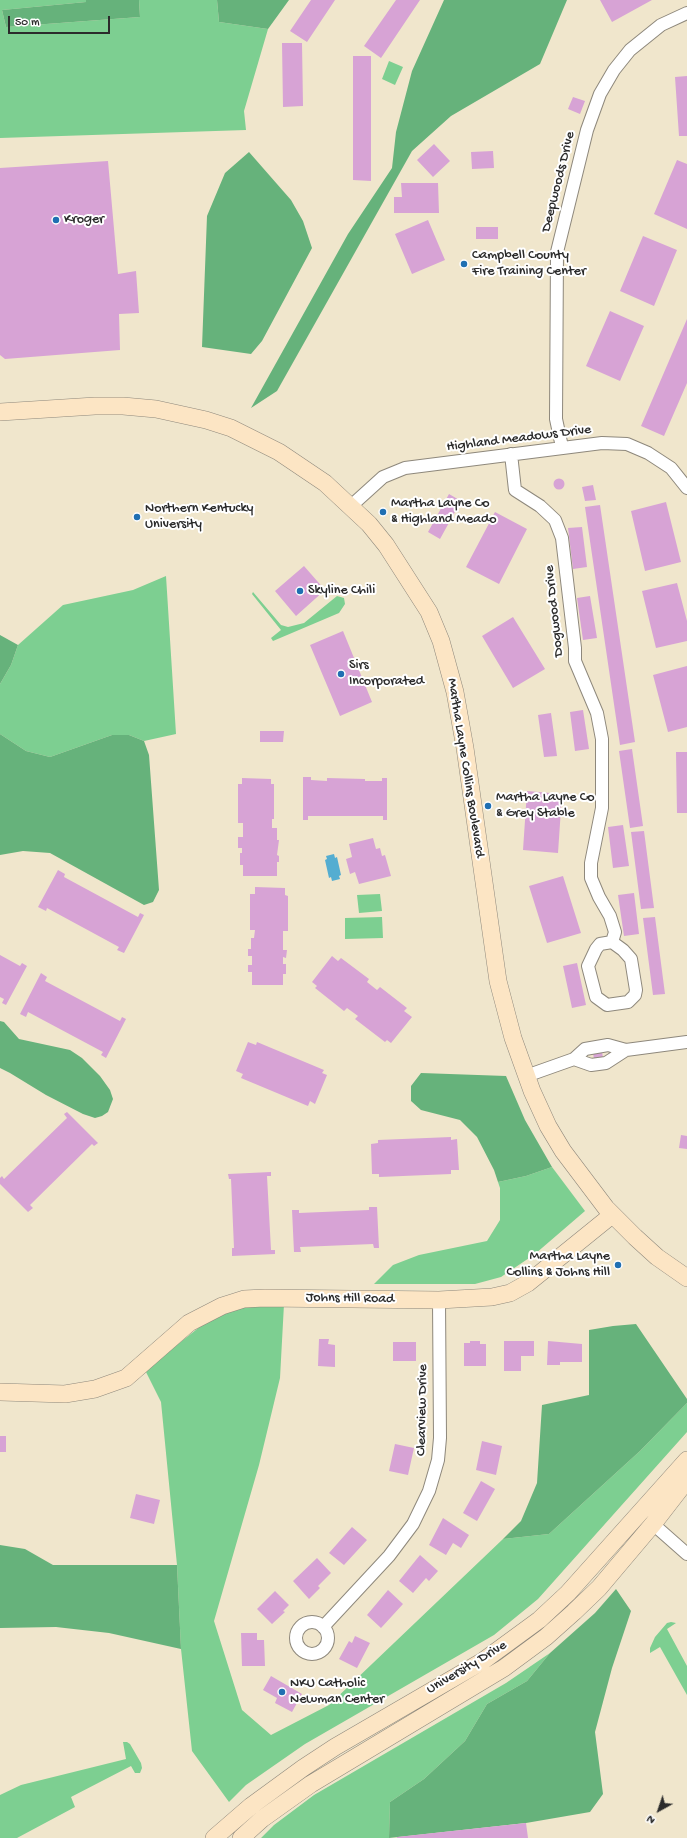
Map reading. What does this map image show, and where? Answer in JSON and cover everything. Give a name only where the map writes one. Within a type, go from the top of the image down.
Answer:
[{"type":"street","name":"Deepwoods Drive","points":[[562,447],[556,418],[557,252],[587,130],[600,94],[614,70],[630,50],[662,25],[687,13]]},
{"type":"street","name":"Martha Layne Collins Boulevard","points":[[0,412],[95,406],[123,406],[156,409],[206,420],[231,428],[279,452],[325,483],[369,524],[386,545],[429,612],[441,641],[455,692],[465,748],[498,981],[513,1038],[526,1076],[548,1126],[578,1173],[612,1215]]},
{"type":"street","name":"Highland Meadows Drive","points":[[351,506],[383,477],[405,468],[602,443],[627,444],[636,447],[671,468],[687,488]]},
{"type":"street","name":"Dogwood Drive","points":[[512,454],[515,490],[540,506],[555,520],[562,538],[575,648],[575,661],[597,713],[602,739],[602,808],[591,863],[591,878],[599,897],[610,916],[615,932],[612,942]]},
{"type":"street","points":[[612,942],[623,950],[631,959],[636,990],[635,995],[628,1002],[607,1005],[596,997],[588,966],[592,954],[600,944],[612,942]]},
{"type":"street","points":[[526,1076],[574,1059],[585,1049],[608,1045],[626,1050],[687,1042]]},
{"type":"street","points":[[574,1059],[591,1065],[606,1063],[626,1050]]},
{"type":"street","points":[[612,1215],[657,1257],[685,1275]]},
{"type":"street","name":"Johns Hill Road","points":[[0,1392],[64,1394],[95,1389],[126,1378],[189,1323],[222,1306],[244,1300],[265,1298],[438,1300],[492,1297],[510,1293],[528,1283],[612,1215]]},
{"type":"street","name":"Clearview Drive","points":[[323,1627],[389,1556],[413,1524],[428,1491],[438,1460],[440,1438],[438,1300]]},
{"type":"street","name":"University Drive","points":[[214,1838],[251,1806],[303,1768],[335,1747],[483,1661],[539,1620],[568,1593],[687,1460]]},
{"type":"street","name":"University Drive","points":[[241,1838],[262,1819],[311,1784],[504,1668],[546,1637],[599,1588],[653,1524],[687,1480]]},
{"type":"street","points":[[653,1524],[687,1554]]},
{"type":"green space","points":[[0,0],[86,0],[86,2],[2,10],[6,27],[140,17],[139,0],[217,0],[219,22],[268,29],[244,111],[246,130],[0,138]]},
{"type":"green space","points":[[86,0],[139,0],[140,17],[6,27],[2,10],[86,2]]},
{"type":"green space","points":[[217,0],[289,0],[268,29],[219,22]]},
{"type":"green space","points":[[444,0],[567,0],[540,64],[451,116],[412,151],[277,391],[251,408],[348,234],[392,168],[396,132],[412,71]]},
{"type":"green space","points":[[389,61],[403,67],[395,85],[382,79]]},
{"type":"green space","points":[[249,152],[291,200],[303,221],[312,248],[262,341],[251,354],[202,347],[207,216],[225,173]]},
{"type":"green space","points":[[166,576],[176,734],[144,741],[129,735],[112,735],[50,757],[26,751],[0,734],[0,684],[11,665],[18,645],[63,605],[133,590]]},
{"type":"green space","points":[[253,592],[281,625],[288,627],[304,623],[337,596],[344,598],[345,604],[339,613],[273,641],[271,638],[281,630],[252,594]]},
{"type":"green space","points":[[0,635],[18,645],[11,665],[0,684]]},
{"type":"green space","points":[[0,734],[26,751],[50,757],[112,735],[129,735],[144,741],[149,755],[159,890],[153,902],[144,905],[50,853],[23,851],[0,855]]},
{"type":"green space","points":[[380,894],[382,911],[359,913],[357,895]]},
{"type":"green space","points":[[382,917],[383,938],[345,939],[345,918]]},
{"type":"green space","points":[[0,1021],[4,1022],[19,1039],[70,1050],[82,1058],[100,1076],[110,1090],[113,1099],[108,1112],[95,1118],[83,1114],[46,1095],[0,1068]]},
{"type":"green space","points":[[421,1073],[506,1076],[525,1120],[552,1167],[526,1176],[498,1182],[494,1170],[477,1137],[460,1120],[421,1110],[411,1101],[411,1086]]},
{"type":"green space","points":[[552,1167],[585,1211],[535,1254],[501,1277],[475,1284],[374,1284],[393,1265],[419,1255],[487,1241],[500,1220],[500,1188],[498,1182],[526,1176]]},
{"type":"green space","points":[[284,1304],[280,1378],[259,1465],[214,1621],[242,1710],[271,1735],[329,1705],[503,1539],[549,1534],[640,1451],[687,1403],[687,1432],[538,1599],[494,1635],[305,1744],[246,1785],[229,1802],[192,1751],[181,1649],[177,1565],[161,1402],[145,1370],[206,1322],[239,1308]]},
{"type":"green space","points":[[636,1324],[687,1399],[687,1403],[640,1451],[549,1534],[503,1539],[521,1521],[537,1483],[542,1405],[589,1395],[589,1330]]},
{"type":"green space","points":[[0,1545],[25,1549],[53,1565],[177,1565],[181,1649],[109,1633],[56,1627],[0,1628]]},
{"type":"green space","points":[[616,1589],[631,1611],[612,1668],[595,1732],[603,1794],[590,1812],[526,1823],[389,1838],[390,1802],[424,1779],[465,1741],[487,1704],[527,1681],[550,1653],[595,1613]]},
{"type":"green space","points":[[667,1623],[676,1623],[667,1629],[687,1666],[687,1695],[660,1647],[650,1653],[650,1648],[655,1637]]},
{"type":"green space","points":[[550,1653],[527,1681],[487,1704],[465,1741],[424,1779],[390,1802],[389,1838],[261,1838],[274,1825],[314,1795],[506,1683]]},
{"type":"green space","points":[[123,1742],[130,1744],[141,1763],[142,1768],[140,1773],[135,1773],[131,1766],[71,1797],[75,1807],[17,1838],[0,1838],[0,1795],[21,1785],[126,1759]]},
{"type":"water","points":[[334,854],[335,858],[337,857],[341,875],[339,876],[340,879],[332,881],[331,877],[329,878],[325,860],[327,859],[326,856]]},
{"type":"building","points":[[311,0],[335,0],[307,42],[290,31]]},
{"type":"building","points":[[396,0],[420,0],[381,58],[364,46]]},
{"type":"building","points":[[600,0],[652,0],[612,22]]},
{"type":"building","points":[[282,43],[302,43],[303,106],[283,107]]},
{"type":"building","points":[[353,56],[371,56],[371,181],[353,180]]},
{"type":"building","points":[[687,76],[687,136],[679,136],[675,77]]},
{"type":"building","points":[[573,97],[585,101],[580,114],[568,109]]},
{"type":"building","points":[[434,144],[450,161],[433,177],[417,160]]},
{"type":"building","points":[[493,151],[494,168],[472,169],[471,152]]},
{"type":"building","points":[[677,160],[687,164],[687,229],[654,214]]},
{"type":"building","name":"Kroger","points":[[108,161],[118,274],[136,271],[139,313],[119,314],[120,350],[5,359],[0,355],[0,168]]},
{"type":"building","points":[[401,183],[438,183],[439,213],[394,213],[394,197],[402,197]]},
{"type":"building","points":[[428,220],[445,260],[412,274],[395,234]]},
{"type":"building","points":[[476,227],[498,227],[498,239],[476,239]]},
{"type":"building","points":[[643,236],[677,250],[654,306],[620,291]]},
{"type":"building","points":[[610,311],[644,326],[620,381],[586,366]]},
{"type":"building","points":[[687,319],[687,383],[664,436],[641,426]]},
{"type":"building","points":[[557,479],[561,479],[563,480],[563,488],[557,489],[554,486],[554,482]]},
{"type":"building","points":[[593,485],[596,500],[585,501],[582,487]]},
{"type":"building","points":[[449,494],[461,501],[440,539],[428,532]]},
{"type":"building","points":[[666,502],[681,562],[645,571],[631,511]]},
{"type":"building","points":[[600,505],[635,742],[620,745],[585,507]]},
{"type":"building","points":[[495,512],[527,529],[499,584],[466,567]]},
{"type":"building","points":[[582,527],[587,567],[573,569],[568,528]]},
{"type":"building","name":"Skyline Chili","points":[[304,566],[325,590],[296,616],[275,591]]},
{"type":"building","points":[[677,583],[687,621],[687,641],[656,648],[642,591]]},
{"type":"building","points":[[590,596],[597,638],[583,640],[577,598]]},
{"type":"building","points":[[513,617],[545,669],[513,688],[482,636]]},
{"type":"building","name":"Sirs Incorporated","points":[[343,631],[372,702],[340,716],[310,645]]},
{"type":"building","points":[[687,666],[687,727],[668,732],[653,675]]},
{"type":"building","points":[[583,710],[589,749],[575,751],[570,712]]},
{"type":"building","points":[[551,713],[557,756],[544,757],[538,715]]},
{"type":"building","points":[[260,731],[284,731],[283,742],[260,742]]},
{"type":"building","points":[[632,749],[643,826],[630,828],[619,751]]},
{"type":"building","points":[[676,752],[687,752],[687,813],[677,813]]},
{"type":"building","points":[[303,777],[311,777],[311,780],[327,781],[327,778],[382,781],[382,778],[387,778],[387,820],[383,820],[383,816],[308,816],[308,820],[303,820]]},
{"type":"building","points":[[242,778],[271,779],[271,784],[274,784],[274,819],[272,819],[272,828],[277,828],[277,840],[279,840],[277,855],[279,856],[279,862],[277,862],[277,876],[243,876],[243,865],[240,865],[240,853],[242,853],[242,848],[238,848],[238,837],[243,837],[243,823],[238,823],[238,784],[242,784]]},
{"type":"building","points":[[527,791],[562,794],[558,853],[523,850]]},
{"type":"building","points":[[623,825],[629,866],[613,868],[608,827]]},
{"type":"building","points":[[644,831],[654,908],[641,909],[631,832]]},
{"type":"building","points":[[373,838],[376,849],[380,848],[382,856],[385,855],[391,876],[359,884],[355,872],[350,874],[346,859],[352,857],[349,844]]},
{"type":"building","points":[[58,870],[65,874],[64,877],[138,917],[140,913],[144,915],[124,953],[117,950],[119,947],[47,908],[46,911],[38,907]]},
{"type":"building","points":[[563,876],[581,933],[547,943],[529,886]]},
{"type":"building","points":[[255,887],[285,888],[285,895],[288,896],[288,931],[283,931],[283,950],[287,950],[286,958],[283,957],[283,964],[286,964],[286,974],[283,974],[283,985],[252,985],[252,972],[248,972],[248,965],[252,965],[252,956],[248,956],[248,949],[251,949],[251,938],[254,938],[255,930],[250,930],[250,894],[255,894]]},
{"type":"building","points":[[634,893],[639,934],[624,936],[618,895]]},
{"type":"building","points":[[655,917],[665,994],[653,995],[643,918]]},
{"type":"building","points":[[0,955],[20,966],[22,963],[27,966],[6,1005],[2,1003],[4,999],[0,997]]},
{"type":"building","points":[[332,956],[338,961],[341,958],[369,979],[367,982],[377,990],[380,987],[407,1008],[404,1011],[412,1017],[391,1043],[387,1040],[385,1042],[355,1019],[358,1016],[347,1008],[344,1011],[315,988],[317,986],[312,982]]},
{"type":"building","points":[[577,963],[586,1005],[572,1008],[563,966]]},
{"type":"building","points":[[41,973],[47,977],[45,981],[120,1021],[122,1017],[126,1019],[106,1058],[101,1055],[103,1052],[28,1012],[26,1017],[20,1014]]},
{"type":"building","points":[[248,1042],[256,1045],[257,1042],[324,1070],[322,1073],[327,1075],[315,1104],[310,1101],[308,1106],[241,1078],[243,1074],[236,1071]]},
{"type":"building","points":[[602,1052],[603,1058],[594,1059],[593,1053]]},
{"type":"building","points":[[67,1112],[98,1143],[94,1146],[92,1144],[30,1205],[33,1208],[28,1212],[0,1184],[0,1178],[2,1176],[4,1179],[67,1118],[64,1114]]},
{"type":"building","points":[[681,1135],[687,1136],[687,1149],[679,1148]]},
{"type":"building","points":[[451,1137],[451,1140],[457,1139],[459,1170],[451,1170],[451,1174],[379,1177],[379,1174],[372,1174],[371,1144],[378,1143],[378,1140]]},
{"type":"building","points":[[271,1172],[271,1176],[267,1176],[271,1250],[275,1250],[275,1254],[232,1256],[232,1248],[234,1248],[231,1179],[229,1179],[228,1174]]},
{"type":"building","points":[[369,1207],[377,1207],[379,1248],[374,1248],[373,1244],[300,1247],[301,1252],[294,1252],[292,1210],[299,1210],[299,1213],[369,1210]]},
{"type":"building","points":[[319,1339],[329,1339],[328,1344],[335,1345],[335,1367],[318,1366]]},
{"type":"building","points":[[470,1341],[480,1341],[480,1344],[486,1344],[486,1366],[464,1366],[464,1343],[470,1343]]},
{"type":"building","points":[[504,1341],[534,1341],[534,1356],[521,1356],[521,1371],[504,1371]]},
{"type":"building","points":[[548,1341],[582,1344],[582,1362],[560,1362],[560,1365],[547,1365]]},
{"type":"building","points":[[393,1342],[416,1342],[416,1361],[393,1361]]},
{"type":"building","points":[[0,1436],[6,1436],[6,1452],[0,1452]]},
{"type":"building","points":[[482,1441],[502,1446],[496,1475],[476,1470]]},
{"type":"building","points":[[395,1444],[414,1448],[408,1475],[389,1471]]},
{"type":"building","points":[[481,1481],[495,1489],[477,1521],[463,1513]]},
{"type":"building","points":[[136,1494],[160,1500],[154,1524],[130,1518]]},
{"type":"building","points":[[443,1518],[469,1535],[461,1548],[453,1543],[446,1555],[429,1545]]},
{"type":"building","points":[[352,1527],[367,1540],[344,1565],[329,1553]]},
{"type":"building","points":[[420,1555],[438,1571],[429,1581],[426,1578],[413,1593],[399,1581]]},
{"type":"building","points":[[317,1558],[331,1573],[318,1586],[320,1588],[309,1599],[293,1581]]},
{"type":"building","points":[[388,1590],[403,1604],[381,1628],[367,1615]]},
{"type":"building","points":[[275,1591],[289,1605],[283,1611],[285,1612],[272,1624],[257,1609]]},
{"type":"building","points":[[241,1633],[257,1633],[257,1640],[264,1640],[265,1666],[242,1666]]},
{"type":"building","points":[[355,1636],[370,1643],[357,1668],[339,1659],[349,1641],[352,1643]]},
{"type":"building","name":"NKU Catholic Newman Center","points":[[271,1676],[302,1694],[292,1712],[275,1703],[277,1698],[263,1690]]},
{"type":"building","points":[[526,1823],[528,1838],[397,1838],[397,1837]]},
{"type":"place","name":"Kroger","points":[[56,220]]},
{"type":"place","name":"Campbell County Fire Training Center","points":[[464,264]]},
{"type":"place","name":"Martha Layne Co & Highland Meado","points":[[383,512]]},
{"type":"place","name":"Northern Kentucky University","points":[[137,517]]},
{"type":"place","name":"Skyline Chili","points":[[300,591]]},
{"type":"place","name":"Sirs Incorporated","points":[[341,674]]},
{"type":"place","name":"Martha Layne Co & Grey Stable","points":[[488,806]]},
{"type":"place","name":"Martha Layne Collins & Johns Hill","points":[[618,1265]]},
{"type":"place","name":"NKU Catholic Newman Center","points":[[282,1692]]}]
